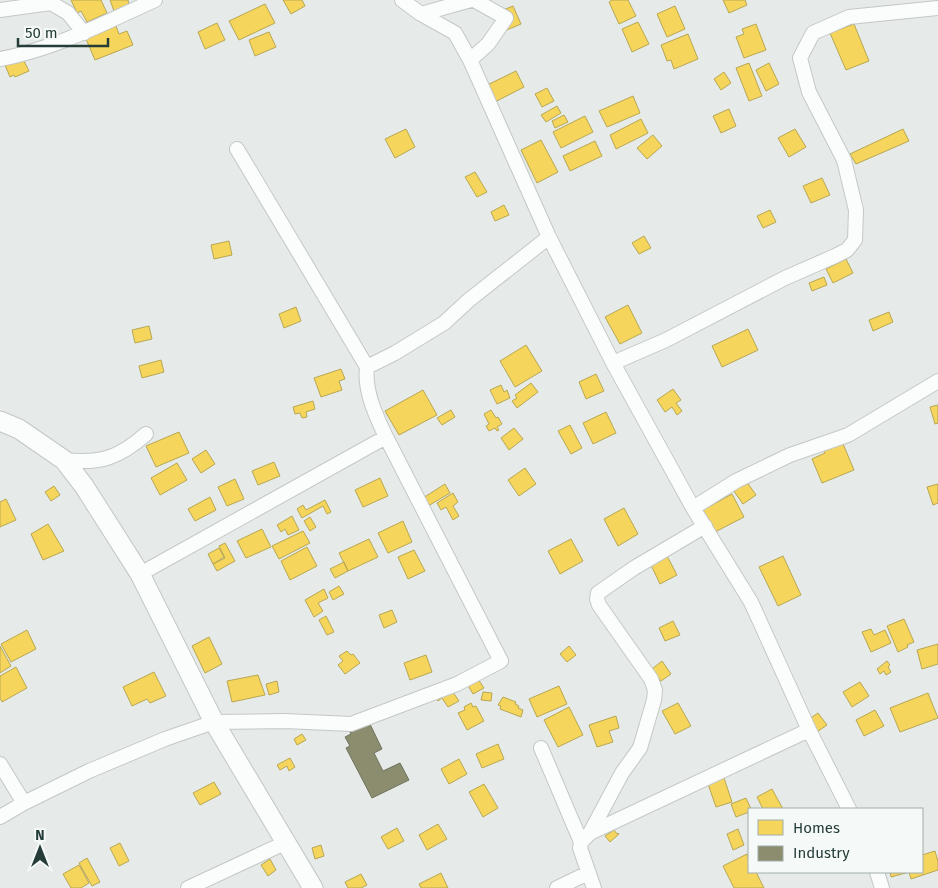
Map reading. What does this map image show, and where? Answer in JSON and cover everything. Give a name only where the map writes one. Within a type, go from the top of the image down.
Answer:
[{"type":"main road","points":[[0,420],[19,429],[64,460],[84,486],[140,574],[214,722],[314,888]]},
{"type":"street","points":[[0,59],[28,54],[84,33],[155,0]]},
{"type":"street","points":[[402,0],[421,14],[455,33],[470,60],[549,238],[613,363],[693,508],[751,602],[809,730],[848,808]]},
{"type":"street","points":[[421,14],[472,0],[506,18],[488,44],[470,60]]},
{"type":"street","points":[[0,10],[51,3],[68,13],[84,33]]},
{"type":"street","points":[[613,363],[666,340],[785,278],[847,250],[855,240],[856,210],[844,160],[809,92],[800,58],[813,33],[850,17],[938,8]]},
{"type":"street","points":[[0,817],[89,771],[165,739],[214,722],[285,721],[351,724],[457,684],[501,661],[379,422],[368,388],[367,368],[237,149]]},
{"type":"street","points":[[367,368],[444,322],[469,300],[549,238]]},
{"type":"street","points":[[693,508],[736,481],[790,455],[848,435],[938,381]]},
{"type":"street","points":[[64,460],[92,461],[114,456],[122,453],[146,434]]},
{"type":"street","points":[[140,574],[386,437]]},
{"type":"street","points":[[594,888],[580,848],[622,773],[640,748],[654,700],[655,690],[651,679],[596,599],[598,593],[634,568],[705,526]]},
{"type":"street","points":[[586,838],[809,730]]},
{"type":"street","points":[[541,748],[586,838]]},
{"type":"street","points":[[0,764],[24,803]]},
{"type":"street","points":[[188,888],[287,842]]},
{"type":"street","points":[[557,888],[588,873]]},
{"type":"street","points":[[877,873],[882,888]]},
{"type":"building: Homes","points":[[71,0],[101,0],[107,13],[87,22],[81,11],[77,13]]},
{"type":"building: Homes","points":[[110,0],[128,0],[129,5],[114,11]]},
{"type":"building: Homes","points":[[283,0],[302,0],[305,6],[291,14]]},
{"type":"building: Homes","points":[[612,0],[628,0],[636,16],[619,24],[609,2]]},
{"type":"building: Homes","points":[[723,0],[745,0],[747,5],[729,13]]},
{"type":"building: Homes","points":[[265,4],[275,23],[239,40],[229,21]]},
{"type":"building: Homes","points":[[513,6],[521,24],[502,32],[494,14]]},
{"type":"building: Homes","points":[[675,6],[685,29],[667,37],[657,14]]},
{"type":"building: Homes","points":[[638,22],[649,44],[632,52],[622,29]]},
{"type":"building: Homes","points":[[217,23],[225,40],[205,49],[198,32]]},
{"type":"building: Homes","points":[[756,24],[766,50],[744,58],[736,37],[744,34],[742,29]]},
{"type":"building: Homes","points":[[854,24],[869,61],[846,70],[830,33]]},
{"type":"building: Homes","points":[[116,26],[119,34],[127,31],[133,45],[95,60],[86,39]]},
{"type":"building: Homes","points":[[269,32],[276,47],[255,56],[249,40]]},
{"type":"building: Homes","points":[[688,34],[698,59],[674,69],[671,60],[667,61],[661,45]]},
{"type":"building: Homes","points":[[22,57],[29,71],[15,77],[14,75],[10,77],[5,65]]},
{"type":"building: Homes","points":[[749,63],[762,96],[749,101],[736,68]]},
{"type":"building: Homes","points":[[769,63],[779,84],[766,91],[756,70]]},
{"type":"building: Homes","points":[[516,71],[524,87],[489,105],[481,88]]},
{"type":"building: Homes","points":[[724,72],[731,83],[721,90],[714,79]]},
{"type":"building: Homes","points":[[547,88],[554,101],[542,107],[535,94]]},
{"type":"building: Homes","points":[[633,96],[640,113],[607,127],[599,111]]},
{"type":"building: Homes","points":[[557,106],[561,113],[546,122],[541,115]]},
{"type":"building: Homes","points":[[729,109],[736,126],[721,133],[713,116]]},
{"type":"building: Homes","points":[[564,115],[568,122],[555,128],[552,121]]},
{"type":"building: Homes","points":[[585,116],[593,132],[561,148],[553,132]]},
{"type":"building: Homes","points":[[641,119],[648,133],[616,149],[610,135]]},
{"type":"building: Homes","points":[[406,129],[415,147],[395,158],[385,139]]},
{"type":"building: Homes","points":[[795,129],[806,147],[789,157],[778,138]]},
{"type":"building: Homes","points":[[903,129],[909,141],[856,164],[850,154]]},
{"type":"building: Homes","points":[[653,135],[662,146],[647,159],[637,148]]},
{"type":"building: Homes","points":[[541,140],[558,172],[537,183],[521,150]]},
{"type":"building: Homes","points":[[595,141],[602,156],[570,171],[563,156]]},
{"type":"building: Homes","points":[[475,172],[487,192],[477,197],[465,177]]},
{"type":"building: Homes","points":[[822,178],[830,195],[811,203],[803,186]]},
{"type":"building: Homes","points":[[504,205],[509,215],[495,221],[491,212]]},
{"type":"building: Homes","points":[[770,210],[776,222],[763,228],[757,216]]},
{"type":"building: Homes","points":[[644,236],[651,248],[639,254],[632,243]]},
{"type":"building: Homes","points":[[229,241],[232,255],[214,259],[211,245]]},
{"type":"building: Homes","points":[[846,259],[853,273],[833,283],[826,269]]},
{"type":"building: Homes","points":[[824,277],[827,285],[812,291],[809,283]]},
{"type":"building: Homes","points":[[628,305],[642,333],[620,344],[605,317]]},
{"type":"building: Homes","points":[[296,307],[301,321],[284,328],[279,314]]},
{"type":"building: Homes","points":[[889,312],[893,322],[873,331],[869,320]]},
{"type":"building: Homes","points":[[149,326],[152,339],[135,343],[132,330]]},
{"type":"building: Homes","points":[[748,329],[758,350],[722,367],[712,346]]},
{"type":"building: Homes","points":[[526,345],[542,371],[515,387],[500,361]]},
{"type":"building: Homes","points":[[161,360],[164,372],[142,378],[139,366]]},
{"type":"building: Homes","points":[[341,369],[345,379],[339,381],[342,390],[321,397],[314,378]]},
{"type":"building: Homes","points":[[596,374],[604,391],[586,399],[579,382]]},
{"type":"building: Homes","points":[[531,383],[538,392],[517,408],[512,401],[517,398],[515,395]]},
{"type":"building: Homes","points":[[501,385],[504,392],[507,390],[510,398],[497,404],[490,390]]},
{"type":"building: Homes","points":[[673,389],[681,400],[676,403],[682,411],[677,415],[672,407],[665,412],[657,400]]},
{"type":"building: Homes","points":[[423,390],[437,415],[399,435],[385,411]]},
{"type":"building: Homes","points":[[313,401],[315,409],[306,412],[307,417],[302,418],[300,413],[295,414],[293,407]]},
{"type":"building: Homes","points":[[938,405],[938,423],[935,424],[930,407]]},
{"type":"building: Homes","points":[[451,410],[455,417],[442,425],[437,418]]},
{"type":"building: Homes","points":[[491,410],[502,424],[497,427],[499,430],[497,431],[495,428],[489,431],[486,426],[489,424],[484,414]]},
{"type":"building: Homes","points":[[606,412],[616,433],[593,444],[583,423]]},
{"type":"building: Homes","points":[[570,425],[582,448],[571,454],[558,431]]},
{"type":"building: Homes","points":[[514,428],[523,439],[509,450],[501,438]]},
{"type":"building: Homes","points":[[179,432],[189,453],[156,467],[146,446]]},
{"type":"building: Homes","points":[[841,439],[854,470],[822,483],[812,459],[825,453],[822,447]]},
{"type":"building: Homes","points":[[206,450],[215,464],[201,473],[192,459]]},
{"type":"building: Homes","points":[[274,462],[280,476],[258,485],[252,471]]},
{"type":"building: Homes","points":[[177,463],[187,480],[160,495],[151,478]]},
{"type":"building: Homes","points":[[525,468],[536,484],[519,496],[508,480]]},
{"type":"building: Homes","points":[[380,478],[388,496],[363,507],[355,490]]},
{"type":"building: Homes","points":[[744,478],[756,495],[743,504],[731,487]]},
{"type":"building: Homes","points":[[235,479],[244,499],[227,506],[218,487]]},
{"type":"building: Homes","points":[[445,484],[450,493],[428,506],[423,498]]},
{"type":"building: Homes","points":[[938,484],[938,503],[933,505],[927,487]]},
{"type":"building: Homes","points":[[54,486],[60,495],[51,501],[45,492]]},
{"type":"building: Homes","points":[[453,493],[458,502],[453,506],[459,516],[453,520],[446,507],[441,510],[437,503]]},
{"type":"building: Homes","points":[[732,494],[744,517],[715,532],[703,510]]},
{"type":"building: Homes","points":[[210,497],[216,510],[195,521],[188,509]]},
{"type":"building: Homes","points":[[6,499],[16,520],[0,527],[0,502]]},
{"type":"building: Homes","points":[[325,500],[331,512],[327,514],[323,506],[302,518],[297,509],[303,505],[306,510]]},
{"type":"building: Homes","points":[[624,508],[638,534],[618,546],[604,519]]},
{"type":"building: Homes","points":[[292,516],[299,530],[288,535],[285,529],[281,532],[277,525]]},
{"type":"building: Homes","points":[[310,517],[316,527],[310,531],[304,521]]},
{"type":"building: Homes","points":[[403,521],[412,542],[388,553],[378,533]]},
{"type":"building: Homes","points":[[48,524],[64,551],[43,560],[31,534]]},
{"type":"building: Homes","points":[[262,529],[271,547],[246,558],[237,541]]},
{"type":"building: Homes","points":[[303,531],[310,543],[279,559],[272,546]]},
{"type":"building: Homes","points":[[369,539],[378,557],[348,571],[339,553]]},
{"type":"building: Homes","points":[[571,539],[583,561],[560,574],[548,551]]},
{"type":"building: Homes","points":[[225,543],[235,561],[217,571],[213,564],[225,558],[219,546]]},
{"type":"building: Homes","points":[[307,547],[317,566],[290,580],[281,561]]},
{"type":"building: Homes","points":[[219,548],[224,557],[213,564],[208,554]]},
{"type":"building: Homes","points":[[414,550],[425,571],[408,579],[398,557]]},
{"type":"building: Homes","points":[[666,554],[677,575],[660,584],[650,563]]},
{"type":"building: Homes","points":[[783,556],[801,595],[778,606],[759,567]]},
{"type":"building: Homes","points":[[344,562],[348,571],[335,578],[330,569]]},
{"type":"building: Homes","points":[[339,586],[344,594],[333,600],[329,592]]},
{"type":"building: Homes","points":[[324,589],[328,598],[318,603],[323,611],[314,617],[305,600]]},
{"type":"building: Homes","points":[[392,610],[397,622],[384,628],[379,615]]},
{"type":"building: Homes","points":[[326,616],[334,632],[327,635],[319,620]]},
{"type":"building: Homes","points":[[904,619],[914,642],[898,652],[887,626]]},
{"type":"building: Homes","points":[[673,621],[680,635],[665,641],[659,628]]},
{"type":"building: Homes","points":[[871,629],[874,635],[885,630],[891,643],[871,652],[862,632]]},
{"type":"building: Homes","points":[[27,630],[36,649],[11,662],[1,644]]},
{"type":"building: Homes","points":[[209,637],[222,664],[205,673],[192,646]]},
{"type":"building: Homes","points":[[938,644],[938,664],[922,669],[917,650]]},
{"type":"building: Homes","points":[[0,646],[11,666],[0,673]]},
{"type":"building: Homes","points":[[569,646],[576,655],[567,662],[560,654]]},
{"type":"building: Homes","points":[[347,651],[351,655],[353,654],[360,663],[345,674],[338,665],[343,661],[339,656]]},
{"type":"building: Homes","points":[[426,655],[432,672],[410,680],[404,663]]},
{"type":"building: Homes","points":[[662,661],[671,674],[661,681],[652,669]]},
{"type":"building: Homes","points":[[887,661],[891,672],[886,675],[884,671],[880,674],[877,669]]},
{"type":"building: Homes","points":[[16,667],[27,688],[2,702],[0,698],[0,676]]},
{"type":"building: Homes","points":[[154,672],[166,696],[150,703],[147,699],[132,706],[123,687]]},
{"type":"building: Homes","points":[[258,675],[265,695],[232,702],[227,681]]},
{"type":"building: Homes","points":[[476,676],[484,688],[473,694],[466,682]]},
{"type":"building: Homes","points":[[277,681],[279,692],[269,695],[266,684]]},
{"type":"building: Homes","points":[[860,682],[869,696],[852,707],[843,692]]},
{"type":"building: Homes","points":[[559,686],[567,704],[537,717],[529,699]]},
{"type":"building: Homes","points":[[450,688],[459,701],[448,707],[442,698],[438,701],[435,697]]},
{"type":"building: Homes","points":[[483,692],[492,693],[491,701],[481,700]]},
{"type":"building: Homes","points":[[928,693],[938,718],[900,732],[890,708]]},
{"type":"building: Homes","points":[[503,697],[516,702],[515,704],[519,706],[518,708],[523,710],[521,717],[500,709],[501,706],[498,705]]},
{"type":"building: Homes","points":[[471,703],[473,707],[476,706],[484,721],[467,730],[458,713],[465,710],[464,707]]},
{"type":"building: Homes","points":[[678,703],[691,726],[675,734],[662,711]]},
{"type":"building: Homes","points":[[569,707],[583,735],[558,747],[544,720]]},
{"type":"building: Homes","points":[[875,710],[884,726],[864,736],[856,720]]},
{"type":"building: Homes","points":[[818,713],[827,725],[817,732],[808,720]]},
{"type":"building: Homes","points":[[616,716],[619,728],[609,731],[613,742],[597,747],[589,725]]},
{"type":"building: Homes","points":[[302,734],[306,740],[297,745],[294,739]]},
{"type":"building: Homes","points":[[498,744],[504,759],[482,768],[476,754]]},
{"type":"building: Homes","points":[[290,758],[295,767],[289,771],[287,766],[280,770],[277,765]]},
{"type":"building: Homes","points":[[459,759],[467,774],[449,784],[441,769]]},
{"type":"building: Homes","points":[[724,778],[732,802],[716,807],[708,784]]},
{"type":"building: Homes","points":[[214,782],[221,794],[200,805],[193,793]]},
{"type":"building: Homes","points":[[484,784],[498,808],[483,817],[469,792]]},
{"type":"building: Homes","points":[[772,789],[782,808],[762,808],[757,797]]},
{"type":"building: Homes","points":[[746,798],[751,808],[748,808],[748,812],[736,817],[731,804]]},
{"type":"building: Homes","points":[[438,824],[447,839],[427,850],[419,835]]},
{"type":"building: Homes","points":[[397,828],[404,841],[388,849],[381,837]]},
{"type":"building: Homes","points":[[738,829],[744,845],[733,850],[727,834]]},
{"type":"building: Homes","points":[[614,830],[619,834],[610,842],[605,836]]},
{"type":"building: Homes","points":[[120,843],[129,861],[119,866],[110,848]]},
{"type":"building: Homes","points":[[321,845],[324,856],[315,859],[312,848]]},
{"type":"building: Homes","points":[[935,851],[938,870],[911,879],[909,873],[923,873],[923,855]]},
{"type":"building: Homes","points":[[747,854],[748,873],[756,873],[764,888],[734,888],[723,866]]},
{"type":"building: Homes","points":[[87,858],[100,882],[92,886],[79,863]]},
{"type":"building: Homes","points":[[270,859],[276,870],[268,876],[261,865]]},
{"type":"building: Homes","points":[[79,865],[89,883],[81,888],[71,888],[63,874]]},
{"type":"building: Homes","points":[[441,873],[448,888],[421,888],[419,884]]},
{"type":"building: Homes","points":[[890,873],[905,873],[891,877]]},
{"type":"building: Homes","points":[[361,874],[367,885],[361,888],[348,888],[345,882]]},
{"type":"building: Industry","points":[[369,722],[382,749],[374,753],[383,771],[400,763],[409,780],[372,798],[346,748],[350,746],[345,737],[351,734],[350,732]]}]
